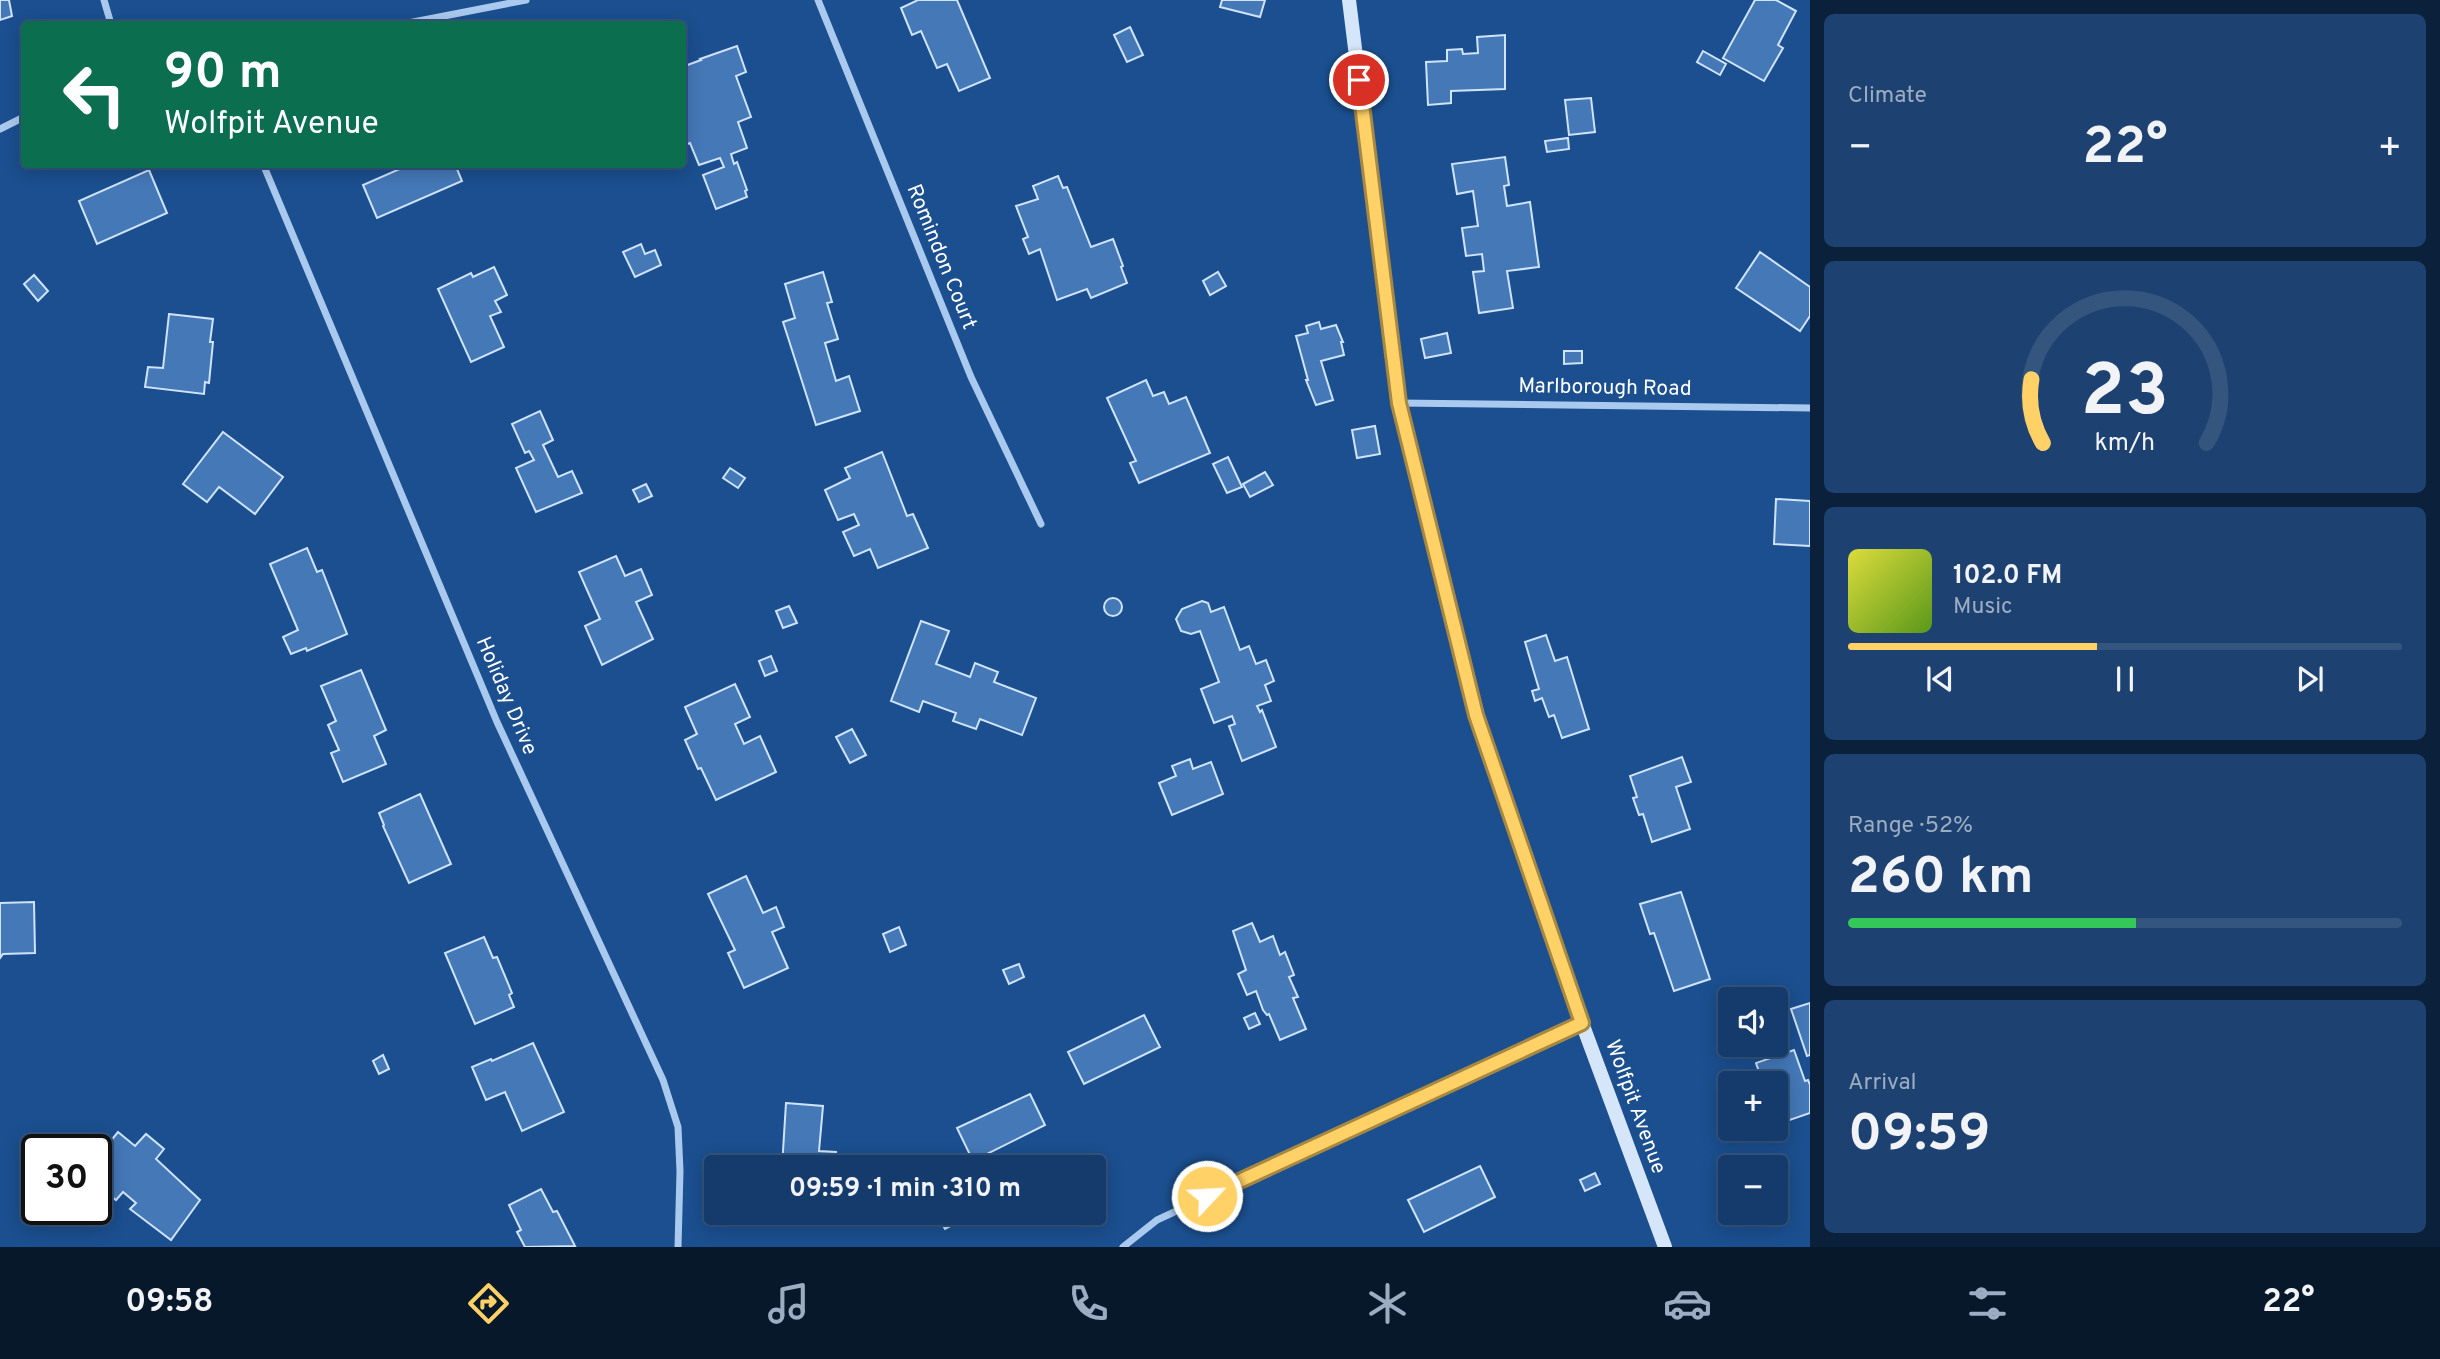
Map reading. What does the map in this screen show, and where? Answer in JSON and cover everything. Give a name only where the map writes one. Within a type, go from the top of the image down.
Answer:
[{"type":"street","points":[[104,0],[110,21]]},
{"type":"street","points":[[418,21],[526,0]]},
{"type":"street","name":"Romindon Court","points":[[818,0],[971,377],[1041,524]]},
{"type":"street","name":"Wolfpit Avenue","points":[[1349,0],[1399,403],[1476,715],[1582,1023],[1665,1247]]},
{"type":"street","points":[[0,129],[21,118]]},
{"type":"street","name":"Holiday Drive","points":[[265,168],[497,722],[663,1080],[678,1127],[678,1247]]},
{"type":"street","name":"Marlborough Road","points":[[1399,403],[1810,408]]},
{"type":"street","points":[[1123,1247],[1157,1220],[1582,1023]]},
{"type":"building","points":[[0,0],[9,0],[12,16],[0,20]]},
{"type":"building","points":[[918,0],[957,0],[990,78],[959,91],[947,64],[937,68],[921,31],[912,35],[901,8]]},
{"type":"building","points":[[1222,0],[1265,0],[1260,17],[1220,7]]},
{"type":"building","points":[[1755,0],[1776,0],[1796,11],[1778,45],[1783,48],[1764,81],[1723,58]]},
{"type":"building","points":[[1130,27],[1143,55],[1127,62],[1114,35]]},
{"type":"building","points":[[1505,35],[1505,89],[1451,91],[1451,103],[1428,105],[1426,62],[1447,61],[1447,50],[1462,49],[1463,54],[1478,53],[1477,37]]},
{"type":"building","points":[[737,46],[746,72],[736,76],[751,117],[738,122],[747,148],[731,154],[734,164],[737,162],[747,197],[716,209],[703,175],[724,167],[720,158],[699,165],[690,143],[686,144],[686,66]]},
{"type":"building","points":[[1703,51],[1726,64],[1720,75],[1697,62]]},
{"type":"building","points":[[1591,98],[1595,132],[1569,135],[1565,100]]},
{"type":"building","points":[[1568,138],[1569,149],[1547,152],[1545,141]]},
{"type":"building","points":[[1505,157],[1509,185],[1504,186],[1507,206],[1530,202],[1539,267],[1507,271],[1513,308],[1479,313],[1473,272],[1484,271],[1482,254],[1466,256],[1462,228],[1478,226],[1473,191],[1457,194],[1452,164]]},
{"type":"building","points":[[402,168],[457,168],[462,181],[377,218],[363,185]]},
{"type":"building","points":[[149,170],[167,213],[97,244],[79,201]]},
{"type":"building","points":[[1058,176],[1063,188],[1067,187],[1091,247],[1113,239],[1127,283],[1091,298],[1087,289],[1057,300],[1040,249],[1029,254],[1023,239],[1028,237],[1016,206],[1038,199],[1033,186]]},
{"type":"building","points":[[641,244],[645,254],[655,250],[661,265],[635,277],[623,252]]},
{"type":"building","points":[[1760,252],[1810,287],[1810,316],[1800,331],[1736,288]]},
{"type":"building","points":[[494,267],[507,295],[495,301],[501,312],[490,316],[504,347],[471,362],[438,289],[471,273],[473,277]]},
{"type":"building","points":[[823,272],[832,302],[827,303],[838,339],[825,343],[836,381],[849,376],[860,411],[816,425],[783,322],[795,318],[785,284]]},
{"type":"building","points":[[1218,272],[1226,286],[1210,295],[1203,281]]},
{"type":"building","points":[[34,275],[48,291],[38,301],[24,284]]},
{"type":"building","points":[[169,314],[213,319],[209,383],[205,382],[204,394],[145,387],[148,367],[163,368]]},
{"type":"building","points":[[1319,322],[1321,329],[1336,325],[1343,342],[1344,355],[1321,361],[1333,400],[1316,405],[1306,380],[1296,336],[1308,333],[1306,326]]},
{"type":"building","points":[[1447,333],[1451,353],[1425,358],[1421,339]]},
{"type":"building","points":[[1564,351],[1582,351],[1582,363],[1564,364]]},
{"type":"building","points":[[1146,380],[1153,396],[1164,392],[1169,404],[1186,397],[1210,453],[1139,483],[1130,463],[1136,461],[1107,398]]},
{"type":"building","points":[[540,411],[553,440],[543,445],[558,477],[572,471],[582,493],[536,512],[516,468],[534,460],[529,451],[525,453],[512,424]]},
{"type":"building","points":[[1375,426],[1380,454],[1357,458],[1352,430]]},
{"type":"building","points":[[223,432],[283,477],[255,514],[219,487],[207,502],[183,484]]},
{"type":"building","points":[[882,452],[907,516],[913,514],[928,548],[878,568],[870,549],[854,556],[843,532],[859,525],[854,514],[838,520],[825,490],[850,478],[845,468]]},
{"type":"building","points":[[1228,457],[1242,487],[1227,493],[1213,464]]},
{"type":"building","points":[[730,468],[745,478],[738,488],[723,478]]},
{"type":"building","points":[[1265,472],[1273,485],[1250,497],[1243,484]]},
{"type":"building","points":[[646,484],[652,496],[639,502],[633,490]]},
{"type":"building","points":[[1776,499],[1810,501],[1810,546],[1774,544]]},
{"type":"building","points":[[307,548],[317,572],[322,570],[347,634],[307,651],[306,648],[291,654],[283,637],[298,630],[270,564]]},
{"type":"building","points":[[616,556],[625,576],[641,569],[652,595],[636,602],[653,639],[602,665],[585,626],[600,619],[579,572]]},
{"type":"building","points":[[1113,598],[1119,601],[1122,607],[1119,613],[1113,616],[1107,613],[1104,607],[1107,601]]},
{"type":"building","points":[[1202,601],[1208,603],[1211,612],[1224,607],[1240,650],[1249,646],[1256,664],[1266,660],[1274,681],[1265,685],[1271,701],[1257,706],[1260,712],[1262,710],[1276,747],[1242,761],[1229,726],[1235,724],[1232,716],[1214,723],[1201,689],[1219,682],[1200,631],[1191,634],[1181,631],[1176,619],[1182,609]]},
{"type":"building","points":[[789,606],[797,623],[783,628],[776,611]]},
{"type":"building","points":[[921,621],[949,631],[936,664],[970,677],[975,663],[998,672],[994,682],[1036,698],[1022,735],[980,719],[976,729],[953,721],[956,713],[923,701],[919,712],[891,701]]},
{"type":"building","points":[[1546,635],[1555,661],[1567,657],[1589,729],[1562,738],[1554,715],[1549,717],[1542,698],[1535,701],[1532,691],[1539,689],[1525,642]]},
{"type":"building","points":[[771,656],[777,671],[765,676],[759,661]]},
{"type":"building","points":[[361,670],[386,730],[374,736],[386,764],[343,782],[331,753],[339,750],[328,725],[336,721],[321,686]]},
{"type":"building","points":[[735,684],[750,717],[735,724],[744,744],[760,736],[776,772],[716,800],[685,740],[697,734],[685,707]]},
{"type":"building","points":[[852,729],[866,755],[850,763],[836,737]]},
{"type":"building","points":[[1682,757],[1691,782],[1676,787],[1690,829],[1652,842],[1643,814],[1639,815],[1633,798],[1637,797],[1630,776]]},
{"type":"building","points":[[1190,759],[1193,769],[1211,762],[1223,794],[1172,815],[1159,783],[1176,776],[1172,766]]},
{"type":"building","points":[[420,794],[451,864],[409,883],[379,813]]},
{"type":"building","points":[[746,876],[763,913],[776,907],[784,927],[772,932],[788,968],[744,988],[728,953],[735,950],[708,894]]},
{"type":"building","points":[[1681,892],[1710,979],[1674,991],[1654,933],[1650,934],[1640,904]]},
{"type":"building","points":[[34,902],[35,953],[3,954],[0,958],[0,903]]},
{"type":"building","points":[[1252,923],[1260,942],[1273,936],[1280,955],[1285,952],[1294,975],[1289,977],[1298,997],[1293,998],[1306,1029],[1280,1040],[1256,991],[1247,995],[1238,974],[1246,970],[1233,931]]},
{"type":"building","points":[[899,927],[906,945],[890,952],[883,934]]},
{"type":"building","points":[[484,937],[493,958],[497,957],[512,993],[509,995],[514,1007],[475,1024],[445,953]]},
{"type":"building","points":[[1019,964],[1024,977],[1009,984],[1003,970]]},
{"type":"building","points":[[1810,1003],[1810,1055],[1807,1056],[1791,1009]]},
{"type":"building","points":[[1255,1013],[1260,1024],[1249,1029],[1244,1018]]},
{"type":"building","points":[[1144,1015],[1160,1047],[1084,1084],[1068,1052]]},
{"type":"building","points":[[533,1043],[564,1112],[522,1131],[505,1092],[486,1100],[472,1067]]},
{"type":"building","points":[[1794,1050],[1805,1081],[1808,1080],[1810,1085],[1810,1113],[1788,1121],[1788,1071],[1759,1071],[1756,1063],[1774,1057],[1788,1057],[1788,1052]]},
{"type":"building","points":[[383,1055],[389,1069],[379,1074],[373,1061]]},
{"type":"building","points":[[1030,1094],[1045,1125],[985,1155],[970,1155],[957,1128]]},
{"type":"building","points":[[786,1103],[823,1106],[819,1151],[836,1152],[836,1155],[783,1155]]},
{"type":"building","points":[[118,1132],[135,1146],[146,1134],[164,1149],[156,1159],[200,1200],[171,1240],[130,1209],[136,1203],[123,1192],[116,1200],[112,1197],[112,1139]]},
{"type":"building","points":[[1480,1166],[1495,1197],[1424,1232],[1408,1200]]},
{"type":"building","points":[[1595,1173],[1600,1184],[1585,1191],[1580,1180]]},
{"type":"building","points":[[541,1189],[553,1212],[557,1211],[575,1246],[525,1247],[517,1232],[521,1230],[509,1205]]},
{"type":"route","points":[[1207,1196],[1582,1023],[1476,715],[1399,403],[1359,80]]}]
